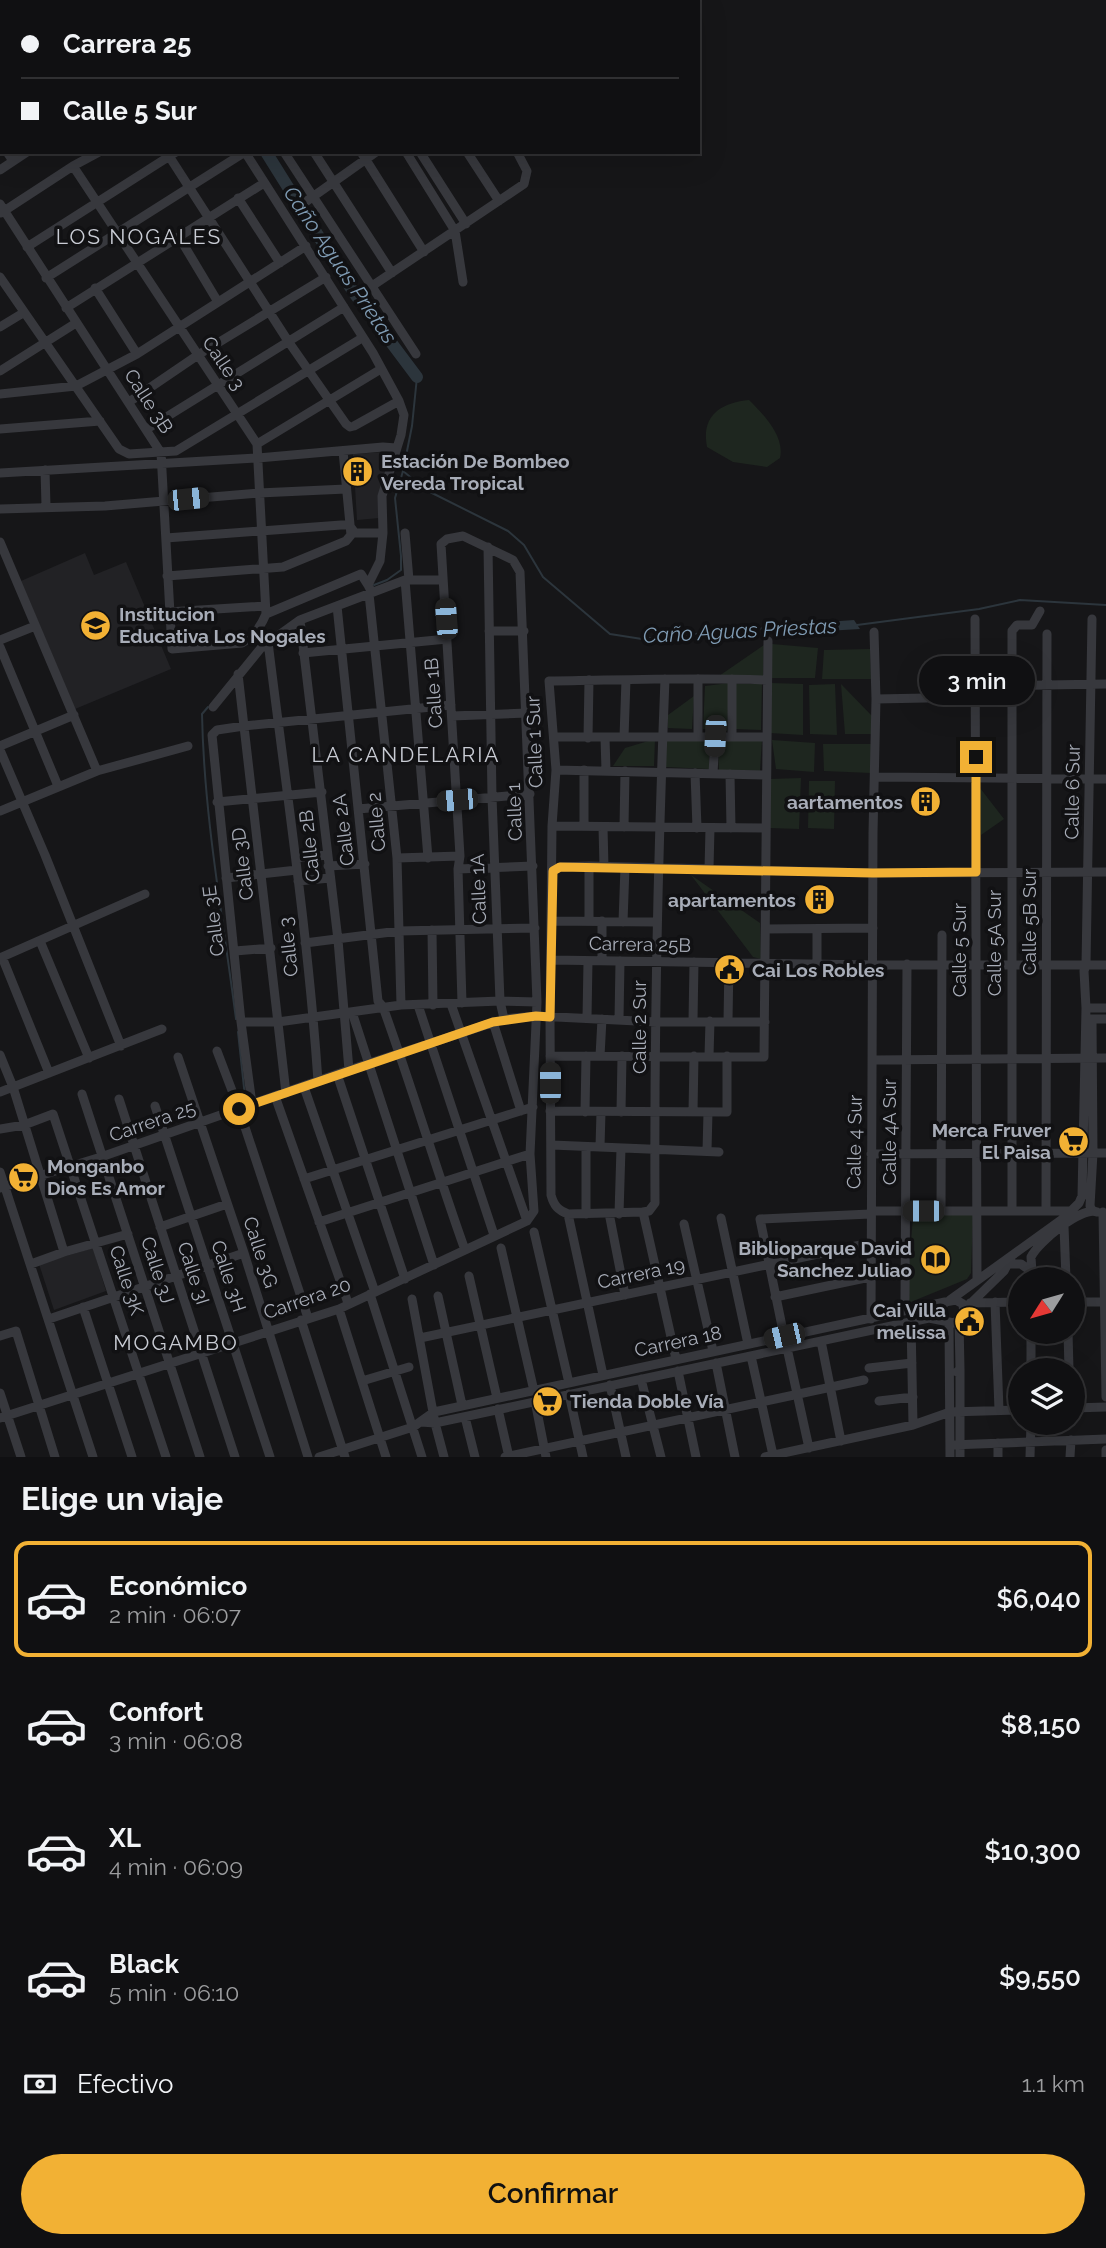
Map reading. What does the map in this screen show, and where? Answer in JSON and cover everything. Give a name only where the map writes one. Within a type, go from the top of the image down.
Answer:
[{"type":"street","points":[[8,154],[13,161]]},
{"type":"street","points":[[0,170],[24,154]]},
{"type":"street","points":[[1,210],[95,154]]},
{"type":"street","points":[[27,247],[173,154],[188,187],[268,312],[350,427],[399,401]]},
{"type":"street","points":[[46,278],[242,154]]},
{"type":"street","points":[[246,154],[382,369],[404,415],[382,496],[383,533],[380,561],[369,590]]},
{"type":"street","points":[[285,154],[308,200],[372,286],[416,354]]},
{"type":"street","points":[[315,154],[392,273]]},
{"type":"street","points":[[407,154],[455,231],[463,282]]},
{"type":"street","points":[[421,154],[466,224]]},
{"type":"street","points":[[468,154],[499,201]]},
{"type":"street","points":[[372,286],[524,184],[527,171],[518,154]]},
{"type":"street","points":[[308,200],[334,182],[363,156],[424,252]]},
{"type":"street","name":"Calle 3","points":[[73,166],[257,444],[265,610]]},
{"type":"street","points":[[66,308],[264,183]]},
{"type":"street","points":[[238,198],[280,263]]},
{"type":"street","name":"Calle 3B","points":[[1,210],[148,429],[161,458],[172,649],[242,643],[261,625],[265,610]]},
{"type":"street","points":[[179,237],[218,302]]},
{"type":"street","points":[[0,394],[76,386],[108,371],[306,246]]},
{"type":"street","points":[[129,402],[198,355],[326,277]]},
{"type":"street","points":[[1,281],[47,342],[100,421],[123,452],[129,454],[161,458],[176,451],[362,338]]},
{"type":"street","points":[[94,288],[137,354]]},
{"type":"street","points":[[148,429],[344,307]]},
{"type":"street","points":[[0,327],[23,313]]},
{"type":"street","points":[[0,371],[76,323]]},
{"type":"street","points":[[257,444],[382,369]]},
{"type":"street","points":[[0,429],[100,421]]},
{"type":"street","points":[[0,472],[161,458],[258,457],[396,449]]},
{"type":"street","points":[[167,576],[282,567],[346,541],[351,535],[343,451]]},
{"type":"street","points":[[45,470],[46,506]]},
{"type":"street","points":[[0,509],[105,506],[259,493],[346,489]]},
{"type":"street","points":[[349,525],[355,533],[383,533]]},
{"type":"street","points":[[166,538],[349,525]]},
{"type":"street","points":[[405,533],[410,643],[428,858]]},
{"type":"street","name":"Calle 1","points":[[441,548],[441,544],[447,539],[463,536],[513,560],[520,572],[537,1002],[543,1016],[533,1107]]},
{"type":"street","points":[[0,542],[97,771]]},
{"type":"street","name":"Calle 1A","points":[[488,547],[492,797],[500,1001],[504,1019]]},
{"type":"street","name":"Calle 1B","points":[[441,548],[460,856],[458,869],[462,1003]]},
{"type":"street","points":[[168,611],[265,610],[361,574],[369,590]]},
{"type":"street","points":[[213,707],[238,674],[268,642],[300,620],[369,590],[407,580],[443,580]]},
{"type":"street","name":"Calle 2","points":[[369,590],[393,806],[401,1005]]},
{"type":"street","name":"Calle 2A","points":[[337,606],[378,1001],[383,1007]]},
{"type":"street","name":"Calle 5A Sur","points":[[1012,1211],[1013,628],[1017,625],[1032,625],[1040,611]]},
{"type":"street","name":"Calle 5 Sur","points":[[975,619],[977,1280]]},
{"type":"street","name":"Calle 6 Sur","points":[[1070,1211],[1082,1196],[1088,1153],[1089,1019],[1084,971],[1091,619]]},
{"type":"street","name":"Calle 2B","points":[[300,620],[348,1013],[349,1070]]},
{"type":"street","points":[[0,640],[35,626]]},
{"type":"street","points":[[489,631],[524,631]]},
{"type":"street","name":"Calle 4 Sur","points":[[871,1320],[873,873],[876,777],[874,632]]},
{"type":"street","name":"Calle 5B Sur","points":[[1046,1211],[1047,634]]},
{"type":"street","points":[[303,653],[447,639]]},
{"type":"street","points":[[550,1056],[764,1057],[768,641]]},
{"type":"street","name":"Calle 3","points":[[268,642],[296,858],[314,1018],[318,1081]]},
{"type":"street","points":[[0,647],[58,786]]},
{"type":"street","name":"Calle 3D","points":[[238,674],[286,1093]]},
{"type":"street","points":[[698,679],[698,737]]},
{"type":"street","points":[[732,679],[732,737]]},
{"type":"street","points":[[588,737],[589,680],[767,680]]},
{"type":"street","name":"Calle 1 Sur","points":[[568,1214],[558,1210],[553,1204],[550,1056],[543,1016],[551,960],[552,826],[556,770],[549,681],[589,680]]},
{"type":"street","points":[[624,737],[626,680]]},
{"type":"street","name":"Calle 2 Sur","points":[[643,1212],[653,1207],[657,1055],[656,922],[665,680]]},
{"type":"street","points":[[976,686],[1106,684]]},
{"type":"street","points":[[876,699],[976,697]]},
{"type":"street","points":[[244,726],[451,705]]},
{"type":"street","points":[[452,716],[527,713]]},
{"type":"street","points":[[74,715],[0,748],[121,1046]]},
{"type":"street","name":"Calle 3E","points":[[244,726],[217,730],[212,735],[252,1104]]},
{"type":"street","points":[[713,774],[715,736]]},
{"type":"street","points":[[555,737],[767,737]]},
{"type":"street","points":[[605,738],[606,770]]},
{"type":"street","points":[[0,811],[97,771],[188,746]]},
{"type":"street","points":[[556,770],[765,775]]},
{"type":"street","points":[[584,770],[584,826]]},
{"type":"street","points":[[624,827],[625,771]]},
{"type":"street","points":[[695,773],[696,828]]},
{"type":"street","points":[[730,774],[731,828]]},
{"type":"street","points":[[876,777],[1106,779]]},
{"type":"street","points":[[218,802],[322,792]]},
{"type":"street","points":[[358,809],[530,794]]},
{"type":"street","points":[[552,826],[765,828]]},
{"type":"street","points":[[603,827],[604,867]]},
{"type":"street","points":[[709,869],[710,828]]},
{"type":"street","points":[[296,858],[327,855]]},
{"type":"street","points":[[397,858],[460,856]]},
{"type":"street","points":[[328,866],[365,864]]},
{"type":"street","points":[[458,869],[533,866]]},
{"type":"street","points":[[553,871],[560,867],[589,866],[873,873],[1106,872]]},
{"type":"street","points":[[589,866],[589,921]]},
{"type":"street","points":[[623,922],[625,867]]},
{"type":"street","points":[[226,878],[260,874],[330,878]]},
{"type":"street","points":[[49,1073],[1,957],[145,894]]},
{"type":"street","points":[[551,921],[656,922]]},
{"type":"street","points":[[602,921],[602,961]]},
{"type":"street","points":[[305,943],[400,931],[535,928]]},
{"type":"street","points":[[766,929],[873,928]]},
{"type":"street","points":[[817,929],[817,964]]},
{"type":"street","points":[[432,930],[433,1004]]},
{"type":"street","points":[[940,1211],[942,935]]},
{"type":"street","points":[[40,941],[89,1058]]},
{"type":"street","points":[[234,951],[271,948]]},
{"type":"street","name":"Carrera 25B","points":[[551,960],[1106,965]]},
{"type":"street","points":[[587,1018],[588,961]]},
{"type":"street","points":[[619,1020],[620,961]]},
{"type":"street","points":[[693,1021],[694,962]]},
{"type":"street","points":[[729,962],[729,1021]]},
{"type":"street","name":"Calle 4A Sur","points":[[905,1299],[907,964]]},
{"type":"street","points":[[241,1022],[278,1022],[401,1005],[537,1002]]},
{"type":"street","points":[[451,1004],[527,1221]]},
{"type":"street","points":[[418,1005],[494,1236]]},
{"type":"street","points":[[383,1007],[440,1183],[465,1250]]},
{"type":"street","points":[[1086,1008],[1106,1008]]},
{"type":"street","points":[[348,1013],[368,1063],[434,1265]]},
{"type":"street","name":"Carrera 25","points":[[2,1187],[164,1136],[368,1063],[504,1019],[543,1016],[657,1022],[765,1021]]},
{"type":"street","points":[[600,1056],[602,1019]]},
{"type":"street","points":[[1089,1019],[1106,1019]]},
{"type":"street","points":[[709,1056],[710,1021]]},
{"type":"street","points":[[493,1022],[521,1111]]},
{"type":"street","points":[[0,1092],[162,1029]]},
{"type":"street","points":[[217,1051],[239,1109],[344,1453]]},
{"type":"street","points":[[0,1055],[13,1087],[64,1252]]},
{"type":"street","points":[[585,1112],[586,1056]]},
{"type":"street","points":[[621,1112],[622,1056]]},
{"type":"street","points":[[693,1112],[694,1056]]},
{"type":"street","points":[[550,1111],[727,1112],[727,1056]]},
{"type":"street","name":"Calle 3G","points":[[178,1057],[308,1457]]},
{"type":"street","points":[[873,1060],[1106,1058]]},
{"type":"street","points":[[337,1074],[405,1279]]},
{"type":"street","points":[[304,1087],[334,1171],[395,1372],[417,1425],[422,1457]]},
{"type":"street","name":"Calle 3J","points":[[82,1094],[201,1457]]},
{"type":"street","points":[[275,1096],[319,1222],[362,1381],[386,1457]]},
{"type":"street","name":"Calle 3I","points":[[119,1099],[132,1146],[235,1457]]},
{"type":"street","name":"Calle 3H","points":[[155,1106],[270,1457]]},
{"type":"street","points":[[304,1179],[533,1107],[530,1154],[534,1211],[527,1221]]},
{"type":"street","points":[[600,1147],[601,1112]]},
{"type":"street","points":[[707,1151],[708,1112]]},
{"type":"street","name":"Calle 3K","points":[[24,1125],[53,1114],[166,1457]]},
{"type":"street","points":[[0,1129],[24,1125]]},
{"type":"street","points":[[552,1145],[719,1152]]},
{"type":"street","points":[[586,1147],[586,1214]]},
{"type":"street","points":[[619,1213],[621,1148]]},
{"type":"street","points":[[1088,1153],[1090,1206],[1100,1211]]},
{"type":"street","points":[[871,1154],[1106,1153]]},
{"type":"street","points":[[319,1222],[530,1154]]},
{"type":"street","points":[[0,1172],[2,1187],[31,1264],[93,1457]]},
{"type":"street","points":[[160,1227],[227,1205]]},
{"type":"street","points":[[784,1336],[760,1219],[906,1211],[1070,1211]]},
{"type":"street","points":[[947,1321],[959,1321],[967,1306],[1011,1260],[1070,1211]]},
{"type":"street","points":[[1032,1267],[1034,1251],[1064,1226],[1084,1212],[1100,1211]]},
{"type":"street","points":[[1100,1211],[1106,1396]]},
{"type":"street","points":[[603,1375],[568,1214],[643,1212],[677,1359]]},
{"type":"street","points":[[609,1213],[625,1295]]},
{"type":"street","points":[[721,1218],[748,1344]]},
{"type":"street","name":"Carrera 20","points":[[4,1417],[343,1306],[527,1221]]},
{"type":"street","points":[[684,1224],[713,1351]]},
{"type":"street","points":[[1064,1226],[1066,1267]]},
{"type":"street","points":[[534,1232],[569,1383]]},
{"type":"street","points":[[31,1264],[128,1234]]},
{"type":"street","name":"Carrera 19","points":[[420,1338],[870,1242]]},
{"type":"street","points":[[501,1248],[534,1391]]},
{"type":"street","points":[[49,1319],[243,1253]]},
{"type":"street","points":[[955,1412],[950,1382],[947,1321],[941,1309],[977,1280],[1011,1260]]},
{"type":"street","points":[[1011,1260],[1024,1267]]},
{"type":"street","points":[[469,1276],[497,1398]]},
{"type":"street","points":[[775,1297],[870,1277]]},
{"type":"street","points":[[438,1296],[462,1405]]},
{"type":"street","points":[[412,1299],[444,1457]]},
{"type":"street","points":[[948,1301],[960,1301],[967,1306],[1008,1302]]},
{"type":"street","name":"Carrera 18","points":[[417,1425],[434,1412],[462,1405],[871,1320],[948,1301]]},
{"type":"street","points":[[995,1302],[999,1410]]},
{"type":"street","points":[[1085,1302],[1105,1302]]},
{"type":"street","points":[[83,1307],[132,1457]]},
{"type":"street","name":"Carrera 18","points":[[319,1457],[344,1453],[417,1425],[911,1321],[929,1318],[947,1321]]},
{"type":"street","points":[[911,1321],[913,1425]]},
{"type":"street","points":[[950,1457],[955,1445],[955,1412],[960,1369],[959,1321]]},
{"type":"street","points":[[0,1336],[16,1331],[55,1457]]},
{"type":"street","points":[[821,1341],[841,1441]]},
{"type":"street","points":[[737,1346],[738,1358]]},
{"type":"street","points":[[786,1348],[808,1448]]},
{"type":"street","points":[[751,1356],[776,1456],[913,1425],[955,1412],[1008,1410]]},
{"type":"street","points":[[716,1363],[735,1457]]},
{"type":"street","points":[[869,1368],[912,1363]]},
{"type":"street","points":[[362,1381],[409,1367]]},
{"type":"street","points":[[950,1382],[960,1369]]},
{"type":"street","points":[[678,1371],[696,1457]]},
{"type":"street","points":[[641,1379],[661,1457]]},
{"type":"street","points":[[498,1409],[508,1457],[545,1453],[580,1441],[864,1380]]},
{"type":"street","points":[[610,1385],[626,1457]]},
{"type":"street","points":[[0,1393],[4,1417],[21,1457]]},
{"type":"street","points":[[513,1394],[515,1406]]},
{"type":"street","points":[[569,1394],[583,1457]]},
{"type":"street","points":[[879,1402],[912,1397]]},
{"type":"street","points":[[536,1401],[545,1453]]},
{"type":"street","points":[[1085,1408],[1106,1407]]},
{"type":"street","points":[[465,1417],[474,1457]]},
{"type":"street","points":[[1030,1435],[1030,1457]]},
{"type":"street","points":[[955,1445],[1106,1439]]},
{"type":"street","points":[[1070,1457],[1071,1440]]},
{"type":"street","points":[[998,1443],[998,1457]]},
{"type":"street","points":[[955,1445],[960,1457]]},
{"type":"street","points":[[1106,1450],[1106,1457]]},
{"type":"shaded area","points":[[749,400],[772,426],[779,442],[780,458],[767,467],[733,462],[707,447],[707,427],[715,413],[729,404]]},
{"type":"shaded area","points":[[353,454],[389,454],[381,489],[379,518],[357,520]]},
{"type":"shaded area","name":"Institucion Educativa Los Nogales","points":[[85,553],[94,575],[126,562],[171,669],[75,709],[21,581]]},
{"type":"shaded area","points":[[854,620],[860,629],[776,634],[786,625]]},
{"type":"shaded area","points":[[772,644],[818,648],[815,678],[772,678]]},
{"type":"shaded area","points":[[764,645],[763,677],[719,676]]},
{"type":"shaded area","points":[[870,649],[871,679],[822,679],[824,650]]},
{"type":"shaded area","points":[[729,683],[727,731],[703,729],[705,686]]},
{"type":"shaded area","points":[[771,683],[803,684],[803,735],[770,733]]},
{"type":"shaded area","points":[[736,684],[762,684],[761,730],[736,729]]},
{"type":"shaded area","points":[[835,684],[837,735],[810,734],[809,685]]},
{"type":"shaded area","points":[[841,684],[872,716],[873,734],[845,734]]},
{"type":"shaded area","points":[[694,696],[692,729],[668,728],[668,715]]},
{"type":"shaded area","points":[[666,737],[710,739],[709,769],[666,767]]},
{"type":"shaded area","points":[[717,738],[762,740],[760,771],[719,770]]},
{"type":"shaded area","points":[[655,739],[654,766],[613,766],[625,748]]},
{"type":"shaded area","points":[[772,740],[815,743],[814,772],[776,769]]},
{"type":"shaded area","points":[[823,744],[871,744],[871,773],[824,771]]},
{"type":"shaded area","points":[[801,778],[799,829],[770,828],[770,779]]},
{"type":"shaded area","points":[[809,781],[835,781],[834,829],[808,828]]},
{"type":"shaded area","points":[[980,788],[1004,819],[981,835]]},
{"type":"shaded area","points":[[691,875],[760,923],[761,959],[753,957]]},
{"type":"shaded area","points":[[930,1214],[973,1215],[971,1273],[967,1279],[906,1304],[913,1217]]},
{"type":"shaded area","points":[[93,1248],[106,1291],[54,1310],[39,1264]]},
{"type":"waterway","name":"Caño Aguas Prietas","points":[[267,154],[354,293],[417,377]]},
{"type":"waterway","name":"Caño Aguas Priestas","points":[[417,377],[412,426],[403,471],[426,490],[508,531],[524,545],[543,577],[610,634],[642,639],[785,627]]},
{"type":"waterway","points":[[374,585],[401,570],[395,498],[403,471]]},
{"type":"waterway","name":"Caño Aguas Priestas","points":[[857,625],[979,609],[1020,600],[1106,605]]},
{"type":"waterway","points":[[208,707],[202,714],[206,791],[236,1019]]},
{"type":"waterway","points":[[238,1032],[245,1097]]},
{"type":"place","name":"Estación De Bombeo Vereda Tropical","points":[[358,472]]},
{"type":"place","name":"Institucion Educativa Los Nogales","points":[[96,625]]},
{"type":"place","name":"aartamentos","points":[[926,802]]},
{"type":"place","name":"apartamentos","points":[[819,900]]},
{"type":"place","name":"Cai Los Robles","points":[[729,970]]},
{"type":"place","name":"Merca Fruver El Paisa","points":[[1074,1141]]},
{"type":"place","name":"Monganbo Dios Es Amor","points":[[24,1177]]},
{"type":"place","name":"Biblioparque David Sanchez Juliao","points":[[935,1259]]},
{"type":"place","name":"Cai Villa melissa","points":[[969,1321]]},
{"type":"place","name":"Tienda Doble Vía","points":[[547,1401]]},
{"type":"district","name":"LOS NOGALES","points":[[139,237]]},
{"type":"district","name":"LA CANDELARIA","points":[[406,755]]},
{"type":"district","name":"MOGAMBO","points":[[176,1343]]},
{"type":"route","points":[[239,1109],[493,1022],[536,1016],[550,1017],[553,871],[556,868],[976,872],[976,757]]}]
